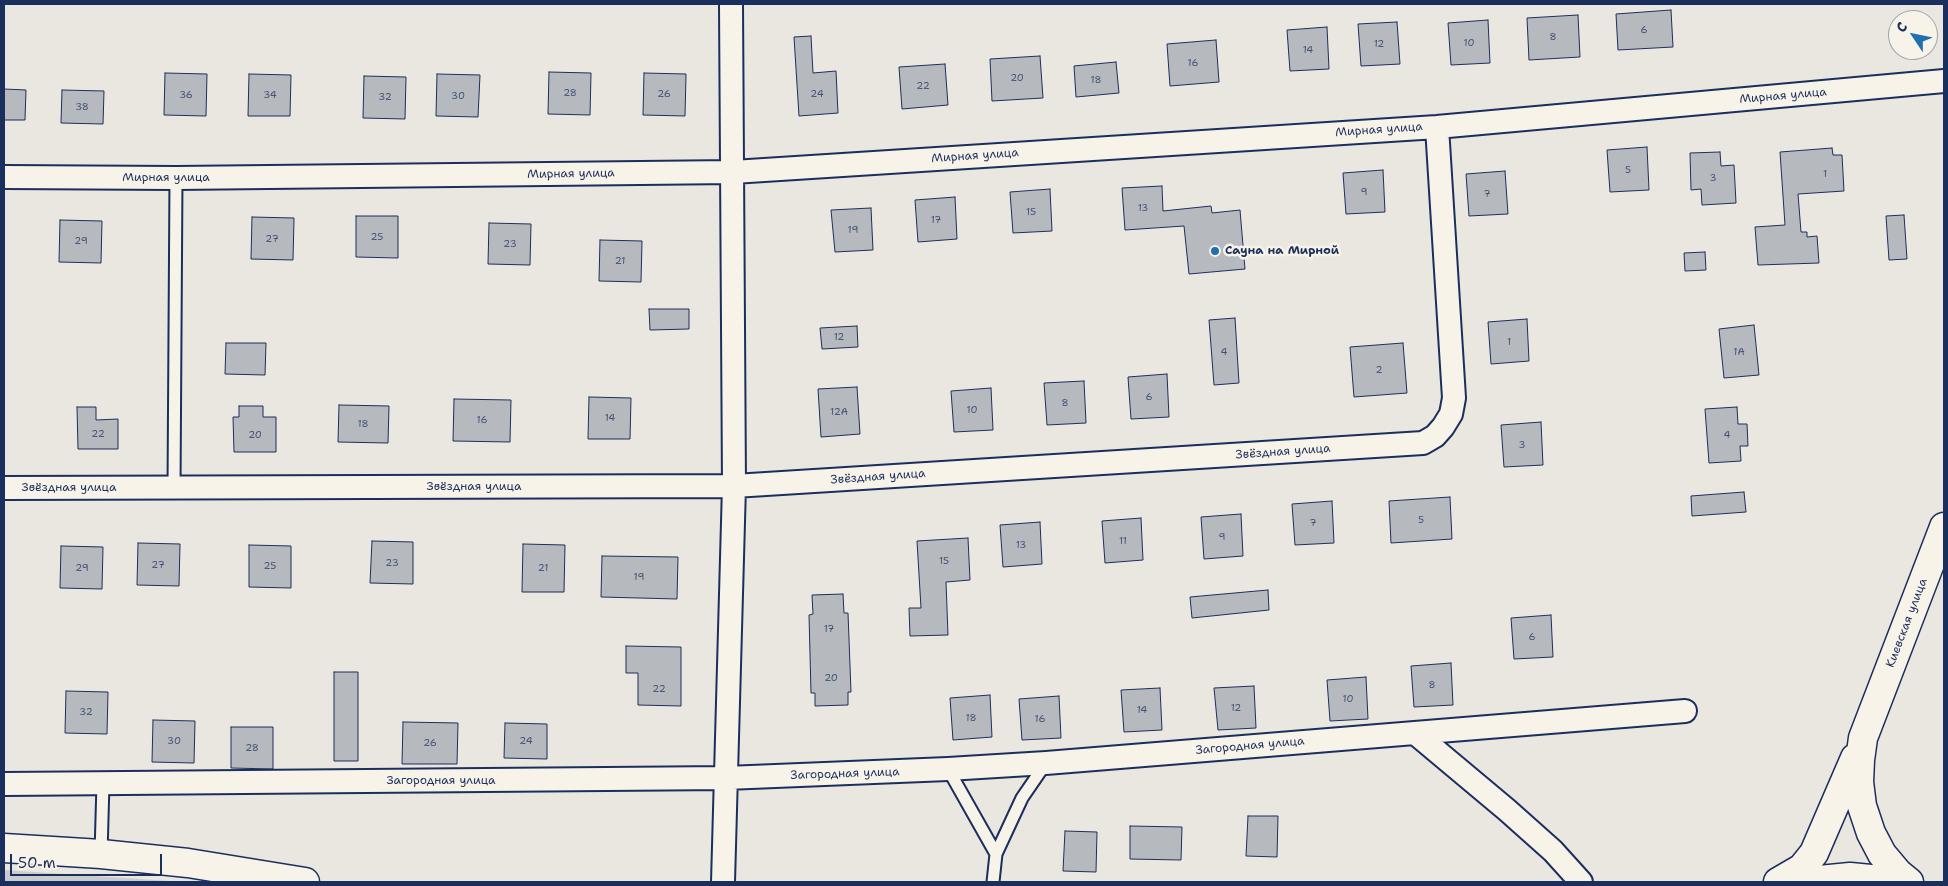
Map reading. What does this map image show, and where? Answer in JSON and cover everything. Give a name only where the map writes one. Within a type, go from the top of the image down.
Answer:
[{"type":"street","points":[[723,882],[734,486],[731,4]]},
{"type":"street","name":"Мирная улица","points":[[4,177],[176,178],[733,172],[1438,127],[1944,81]]},
{"type":"street","name":"Звёздная улица","points":[[4,488],[734,486],[1423,443],[1435,436],[1443,427],[1451,414],[1454,398],[1438,127]]},
{"type":"street","name":"Киевская улица","points":[[1867,728],[1944,527]]},
{"type":"street","name":"Загородная улица","points":[[4,784],[726,778],[948,769],[1046,763],[1685,711]]},
{"type":"street","points":[[1778,882],[1802,868],[1814,853],[1867,728]]},
{"type":"street","points":[[1867,728],[1859,767],[1862,806],[1871,833],[1882,854],[1898,873],[1909,882]]},
{"type":"street","points":[[1415,733],[1546,845],[1581,882]]},
{"type":"street","points":[[4,848],[101,854],[188,863],[304,882]]},
{"type":"street","points":[[1799,882],[1850,877],[1888,882]]},
{"type":"lane","points":[[174,488],[176,178]]},
{"type":"lane","points":[[993,882],[996,854],[1022,798],[1046,763]]},
{"type":"lane","points":[[948,769],[996,854]]},
{"type":"lane","points":[[101,854],[103,783]]},
{"type":"shaded area","points":[[4,870],[185,882],[4,882]]},
{"type":"building","points":[[1671,10],[1673,47],[1618,50],[1616,14]]},
{"type":"building","points":[[1578,15],[1580,57],[1529,60],[1527,18]]},
{"type":"building","points":[[1488,20],[1490,63],[1451,65],[1448,23]]},
{"type":"building","points":[[1397,22],[1400,64],[1361,66],[1358,24]]},
{"type":"building","points":[[1327,27],[1329,69],[1290,71],[1287,30]]},
{"type":"building","points":[[811,36],[813,73],[836,71],[838,113],[799,116],[794,37]]},
{"type":"building","points":[[1216,40],[1219,82],[1170,86],[1167,44]]},
{"type":"building","points":[[1040,56],[1043,98],[992,101],[990,59]]},
{"type":"building","points":[[1116,62],[1119,93],[1076,97],[1074,66]]},
{"type":"building","points":[[945,64],[948,105],[902,109],[899,67]]},
{"type":"building","points":[[549,72],[591,73],[590,115],[548,114]]},
{"type":"building","points":[[165,73],[207,74],[206,116],[164,115]]},
{"type":"building","points":[[644,73],[686,74],[685,116],[643,115]]},
{"type":"building","points":[[249,74],[291,75],[290,116],[248,116]]},
{"type":"building","points":[[437,74],[480,75],[478,117],[436,116]]},
{"type":"building","points":[[364,76],[406,77],[405,119],[363,118]]},
{"type":"building","points":[[4,89],[26,90],[25,120],[4,120]]},
{"type":"building","points":[[62,90],[104,91],[103,124],[61,123]]},
{"type":"building","points":[[1647,147],[1649,190],[1610,192],[1607,150]]},
{"type":"building","points":[[1832,148],[1833,155],[1842,155],[1844,191],[1798,194],[1801,232],[1807,232],[1807,237],[1817,236],[1819,263],[1758,265],[1755,227],[1785,225],[1780,152]]},
{"type":"building","points":[[1720,152],[1721,166],[1734,165],[1736,203],[1702,205],[1701,189],[1691,190],[1690,153]]},
{"type":"building","points":[[1383,170],[1385,212],[1346,214],[1343,173]]},
{"type":"building","points":[[1505,171],[1508,214],[1469,216],[1466,174]]},
{"type":"building","name":"Сауна на Мирной","points":[[1162,186],[1163,211],[1211,206],[1212,213],[1240,210],[1245,269],[1189,274],[1184,226],[1125,230],[1122,188]]},
{"type":"building","points":[[1050,189],[1052,231],[1013,233],[1010,192]]},
{"type":"building","points":[[955,197],[957,239],[918,242],[915,200]]},
{"type":"building","points":[[871,208],[873,250],[835,252],[831,210]]},
{"type":"building","points":[[1904,215],[1907,259],[1889,260],[1886,216]]},
{"type":"building","points":[[356,216],[398,216],[398,258],[356,257]]},
{"type":"building","points":[[252,217],[294,218],[293,260],[251,259]]},
{"type":"building","points":[[60,220],[102,221],[101,263],[59,262]]},
{"type":"building","points":[[489,223],[531,224],[530,265],[488,264]]},
{"type":"building","points":[[600,240],[642,241],[641,282],[599,281]]},
{"type":"building","points":[[1705,252],[1706,270],[1685,271],[1684,253]]},
{"type":"building","points":[[649,309],[689,309],[689,329],[650,330]]},
{"type":"building","points":[[1235,318],[1239,383],[1214,385],[1209,320]]},
{"type":"building","points":[[1527,319],[1529,361],[1491,364],[1488,322]]},
{"type":"building","points":[[1754,325],[1759,375],[1724,378],[1719,329]]},
{"type":"building","points":[[857,326],[858,347],[822,349],[820,328]]},
{"type":"building","points":[[226,343],[266,343],[265,375],[225,374]]},
{"type":"building","points":[[1403,343],[1407,393],[1354,397],[1350,347]]},
{"type":"building","points":[[1167,374],[1169,417],[1131,419],[1128,377]]},
{"type":"building","points":[[1084,381],[1086,423],[1047,425],[1044,383]]},
{"type":"building","points":[[857,387],[860,434],[821,437],[818,389]]},
{"type":"building","points":[[991,388],[993,430],[954,432],[951,391]]},
{"type":"building","points":[[589,397],[631,398],[630,439],[588,439]]},
{"type":"building","points":[[454,399],[511,400],[510,442],[453,441]]},
{"type":"building","points":[[339,405],[389,406],[388,443],[338,442]]},
{"type":"building","points":[[239,406],[263,406],[263,417],[276,417],[276,452],[234,452],[233,417],[239,417]]},
{"type":"building","points":[[77,407],[96,407],[96,420],[118,419],[118,449],[78,449]]},
{"type":"building","points":[[1737,407],[1738,424],[1747,424],[1748,446],[1740,446],[1741,461],[1709,463],[1705,409]]},
{"type":"building","points":[[1541,422],[1543,465],[1504,467],[1501,425]]},
{"type":"building","points":[[1744,492],[1746,512],[1692,516],[1691,496]]},
{"type":"building","points":[[1450,497],[1452,539],[1391,543],[1389,501]]},
{"type":"building","points":[[1332,501],[1334,543],[1295,545],[1292,504]]},
{"type":"building","points":[[1241,514],[1243,556],[1204,559],[1201,517]]},
{"type":"building","points":[[1141,518],[1143,560],[1105,563],[1102,521]]},
{"type":"building","points":[[1040,522],[1042,564],[1003,567],[1000,525]]},
{"type":"building","points":[[968,538],[970,580],[946,582],[948,635],[910,636],[909,608],[921,608],[917,541]]},
{"type":"building","points":[[372,541],[413,542],[413,584],[370,583]]},
{"type":"building","points":[[138,543],[180,544],[179,586],[137,585]]},
{"type":"building","points":[[523,544],[565,545],[564,592],[522,592]]},
{"type":"building","points":[[249,545],[291,546],[291,588],[249,587]]},
{"type":"building","points":[[61,546],[103,547],[102,589],[60,588]]},
{"type":"building","points":[[602,556],[678,557],[677,599],[601,597]]},
{"type":"building","points":[[1268,590],[1269,610],[1192,618],[1190,597]]},
{"type":"building","points":[[843,594],[844,613],[848,613],[851,692],[848,692],[848,705],[815,706],[815,693],[811,693],[809,615],[813,614],[812,595]]},
{"type":"building","points":[[1551,615],[1553,657],[1514,659],[1511,618]]},
{"type":"building","points":[[626,646],[681,647],[681,706],[638,705],[638,673],[626,673]]},
{"type":"building","points":[[1451,663],[1453,705],[1414,707],[1411,666]]},
{"type":"building","points":[[334,672],[358,672],[358,761],[334,761]]},
{"type":"building","points":[[1366,677],[1368,719],[1330,721],[1327,680]]},
{"type":"building","points":[[1254,686],[1256,728],[1218,730],[1214,688]]},
{"type":"building","points":[[1160,688],[1162,730],[1124,732],[1121,690]]},
{"type":"building","points":[[66,691],[108,692],[107,734],[65,733]]},
{"type":"building","points":[[990,695],[992,737],[953,740],[950,698]]},
{"type":"building","points":[[1059,696],[1061,738],[1022,740],[1019,699]]},
{"type":"building","points":[[153,720],[195,721],[194,763],[152,762]]},
{"type":"building","points":[[403,722],[458,723],[457,764],[402,764]]},
{"type":"building","points":[[505,723],[547,724],[547,759],[504,758]]},
{"type":"building","points":[[231,727],[273,727],[273,769],[231,768]]},
{"type":"building","points":[[1248,816],[1278,816],[1277,857],[1246,856]]},
{"type":"building","points":[[1130,826],[1182,827],[1181,860],[1130,859]]},
{"type":"building","points":[[1065,831],[1097,832],[1096,872],[1063,871]]},
{"type":"place","name":"Сауна на Мирной","points":[[1215,251]]}]
